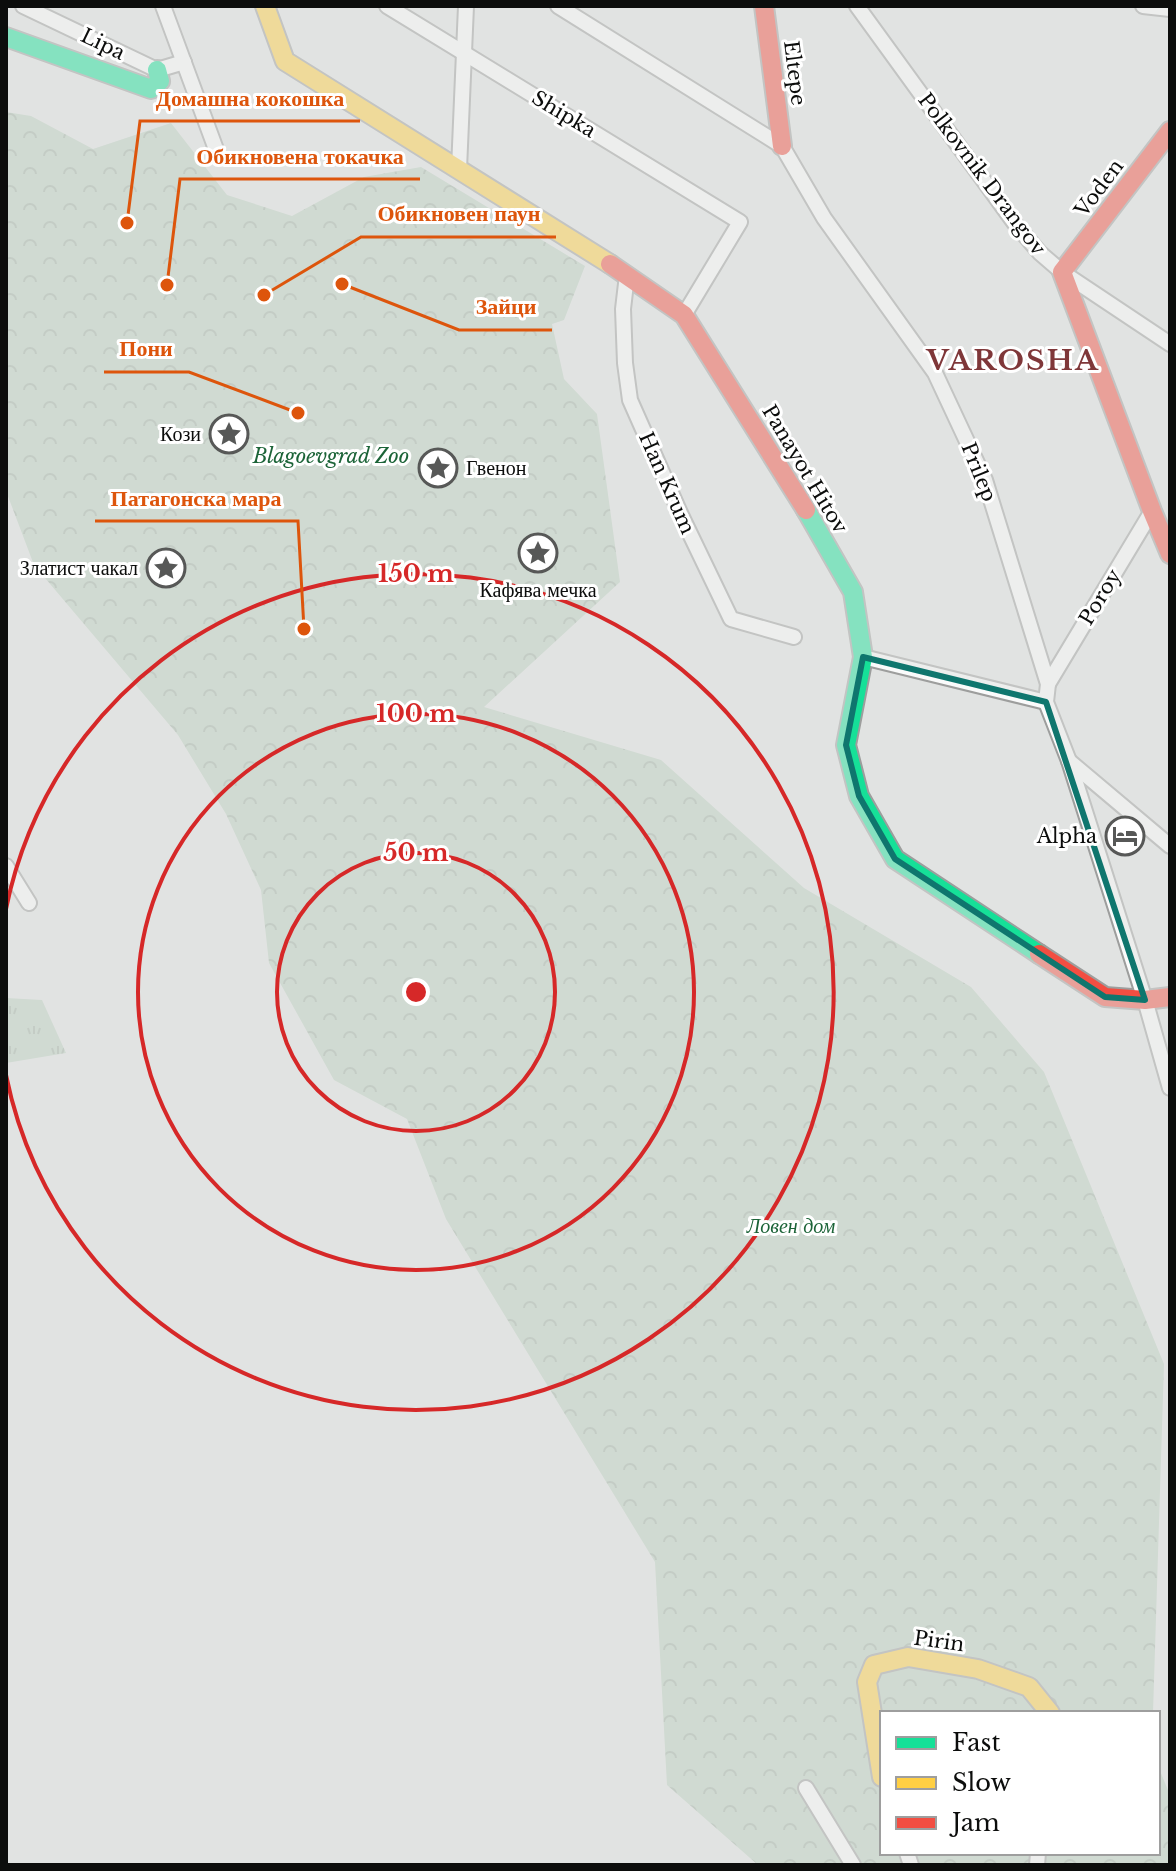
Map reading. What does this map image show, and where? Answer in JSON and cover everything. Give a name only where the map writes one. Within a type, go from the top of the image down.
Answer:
[{"type":"street","name":"Lipa","points":[[23,6],[157,70]]},
{"type":"street","points":[[163,6],[217,152]]},
{"type":"street","name":"Panayot Hitov","points":[[265,6],[285,61],[593,252],[684,315],[815,525],[853,592],[863,657],[846,745],[859,796],[895,859],[1105,997],[1145,1000],[1170,997]]},
{"type":"street","name":"Shipka","points":[[387,6],[740,222],[684,315]]},
{"type":"street","points":[[459,169],[466,6]]},
{"type":"street","name":"Prilep","points":[[558,6],[782,146],[824,218],[935,373],[985,480],[1048,684],[1046,702],[1069,761],[1170,1088]]},
{"type":"street","name":"Eltepe","points":[[764,6],[782,146]]},
{"type":"street","name":"Polkovnik Drangov","points":[[857,6],[1016,225],[1040,253],[1062,272],[1170,344]]},
{"type":"street","points":[[1143,6],[1170,9]]},
{"type":"street","points":[[6,37],[151,89],[160,81],[157,70],[184,62]]},
{"type":"street","name":"Voden","points":[[1062,272],[1170,131]]},
{"type":"street","points":[[1062,272],[1170,554]]},
{"type":"street","name":"Han Krum","points":[[627,275],[623,309],[630,400],[680,513],[731,619],[794,637]]},
{"type":"street","name":"Poroy","points":[[1048,684],[1152,511]]},
{"type":"street","points":[[863,657],[1046,702]]},
{"type":"street","points":[[1069,761],[1170,846]]},
{"type":"street","points":[[6,866],[29,903]]},
{"type":"street","name":"Pirin","points":[[880,1764],[867,1682],[874,1665],[908,1657],[978,1669],[1029,1687],[1048,1711]]},
{"type":"street","points":[[806,1788],[853,1865]]},
{"type":"highlighted area","points":[[863,657],[1046,702],[1145,1000],[1105,997],[895,859],[859,796],[846,745]]},
{"type":"green space","name":"Ловен дом","points":[[6,112],[31,116],[93,149],[171,123],[227,195],[292,216],[364,177],[421,167],[585,266],[564,320],[552,324],[564,379],[597,414],[620,582],[484,707],[661,760],[804,888],[971,987],[1044,1072],[1164,1364],[1153,1711],[880,1711],[880,1855],[1160,1855],[1160,1771],[1170,1795],[1170,1865],[758,1865],[667,1785],[655,1562],[446,1219],[407,1119],[334,1080],[269,963],[261,890],[226,814],[178,735],[34,565],[6,491]]},
{"type":"green space","points":[[6,998],[42,1000],[66,1053],[6,1063]]},
{"type":"traffic: fast","points":[[6,37],[151,89],[160,81],[157,70]]},
{"type":"traffic: fast","points":[[806,510],[853,592],[863,657],[846,745],[859,796],[895,859],[1039,954]]},
{"type":"traffic: slow","points":[[265,6],[285,61],[610,264]]},
{"type":"traffic: slow","points":[[880,1764],[867,1682],[874,1665],[908,1657],[978,1669],[1029,1687],[1048,1711]]},
{"type":"traffic: jam","points":[[764,6],[782,146]]},
{"type":"traffic: jam","points":[[1170,131],[1062,272],[1170,554]]},
{"type":"traffic: jam","points":[[610,264],[684,315],[806,510]]},
{"type":"traffic: jam","points":[[1039,954],[1105,997],[1145,1000],[1170,997]]},
{"type":"place","name":"Домашна кокошка","points":[[127,223]]},
{"type":"place","name":"Зайци","points":[[342,284]]},
{"type":"place","name":"Обикновена токачка","points":[[167,285]]},
{"type":"place","name":"Обикновен паун","points":[[264,295]]},
{"type":"place","name":"Пони","points":[[298,413]]},
{"type":"place","name":"Кози","points":[[229,434]]},
{"type":"place","name":"Гвенон","points":[[438,468]]},
{"type":"place","name":"Кафява мечка","points":[[538,553]]},
{"type":"place","name":"Златист чакал","points":[[166,568]]},
{"type":"place","name":"Патагонска мара","points":[[304,629]]},
{"type":"place","name":"Alpha","points":[[1125,836]]},
{"type":"district","name":"VAROSHA","points":[[1013,360]]},
{"type":"park label","name":"Blagoevgrad Zoo","points":[[331,456]]}]
